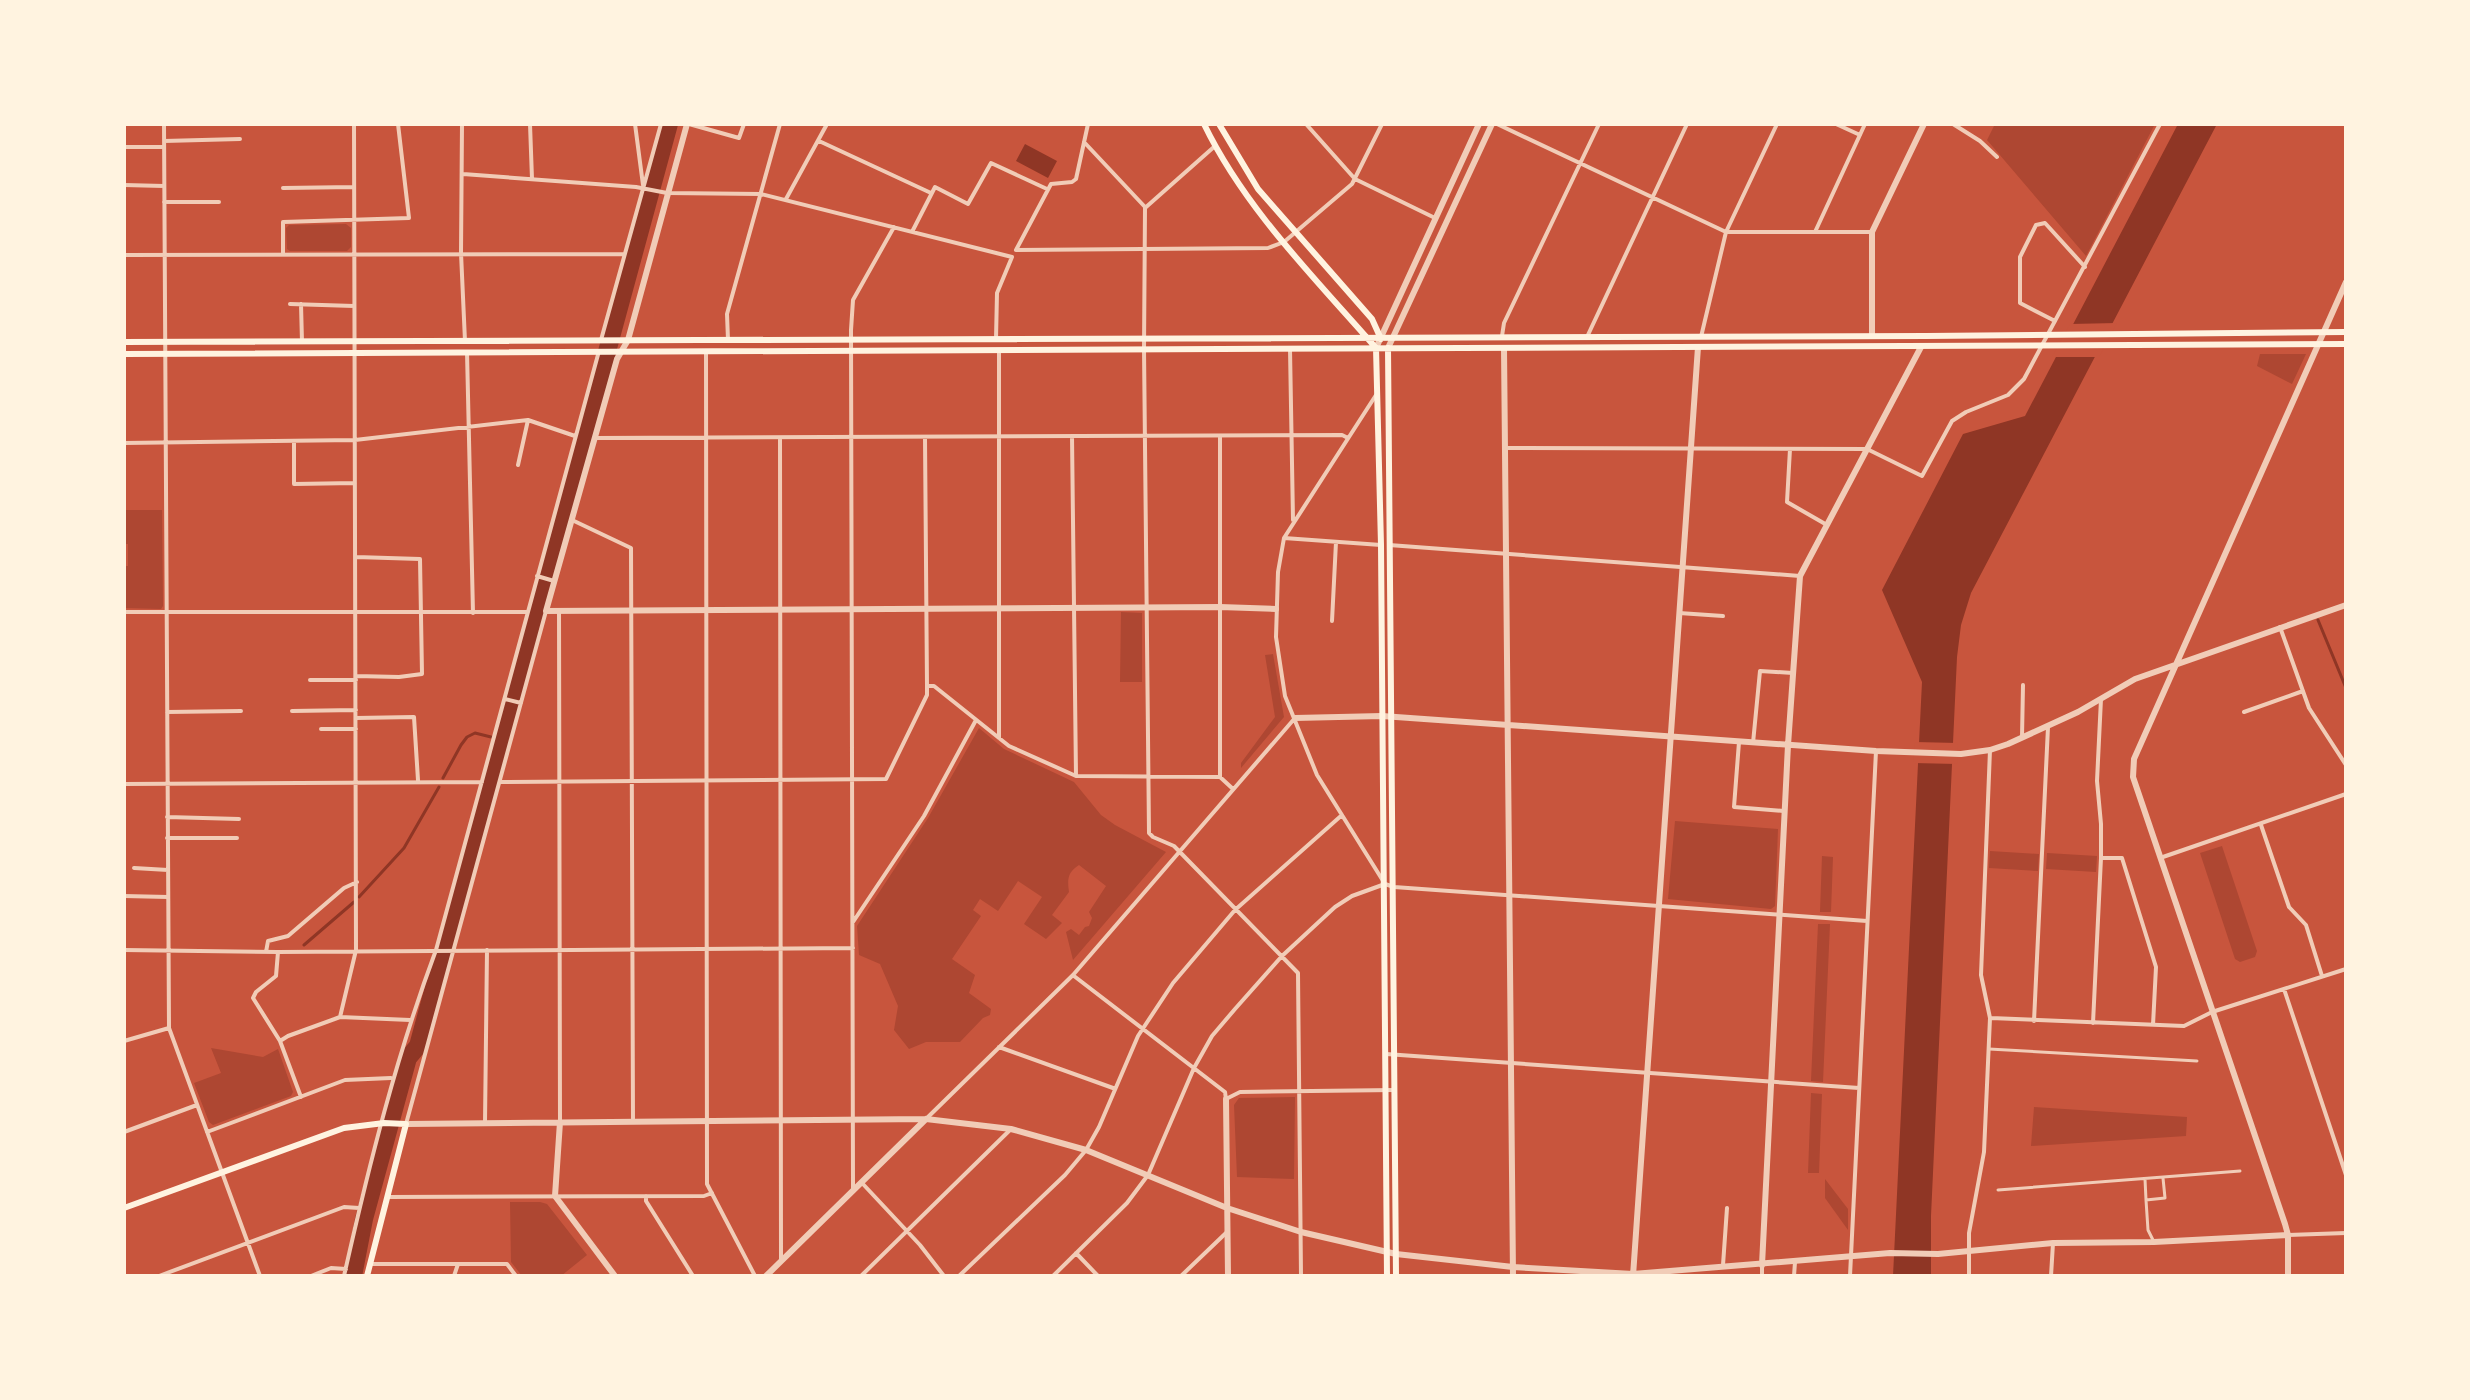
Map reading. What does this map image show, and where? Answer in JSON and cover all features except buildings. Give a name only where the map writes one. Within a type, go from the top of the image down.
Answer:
[{"type":"main road","points":[[1204,124],[1248,198],[1376,348],[1392,717],[1396,1276]]},
{"type":"main road","points":[[1219,124],[1258,189],[1372,319],[1388,348],[1382,716],[1387,1276]]},
{"type":"main road","points":[[124,342],[2346,332]]},
{"type":"main road","points":[[124,354],[2346,344]]},
{"type":"main road","points":[[124,1208],[344,1128],[382,1123],[403,1124],[367,1276]]},
{"type":"street","points":[[164,124],[169,1028],[260,1276]]},
{"type":"street","points":[[340,1017],[356,950],[354,124]]},
{"type":"street","points":[[283,254],[283,222],[409,218],[398,124]]},
{"type":"street","points":[[462,124],[461,253],[465,341]]},
{"type":"street","points":[[530,124],[532,179]]},
{"type":"street","points":[[635,124],[645,190]]},
{"type":"street","points":[[603,340],[661,124]]},
{"type":"street","points":[[744,124],[739,138],[688,124],[628,340],[616,351],[595,438],[552,581],[403,1124],[926,1119],[1011,1129],[1086,1150],[1227,1208],[1301,1232],[1387,1253],[1513,1267],[1633,1275],[1890,1253],[1938,1254],[2053,1243],[2154,1242],[2346,1233]]},
{"type":"street","points":[[728,340],[727,314],[780,124]]},
{"type":"street","points":[[786,199],[827,124]]},
{"type":"street","points":[[996,339],[999,285],[1047,189],[1051,184],[1076,179],[1088,124]]},
{"type":"street","points":[[1306,124],[1355,179],[1435,218]]},
{"type":"street","points":[[1016,250],[1268,248],[1284,242],[1355,179],[1382,124]]},
{"type":"street","points":[[1376,348],[1479,124]]},
{"type":"street","points":[[1388,348],[1494,124],[1726,232],[1872,232]]},
{"type":"street","points":[[1502,337],[1504,323],[1599,124]]},
{"type":"street","points":[[1587,337],[1687,124]]},
{"type":"street","points":[[1701,337],[1726,232],[1777,124]]},
{"type":"street","points":[[1836,124],[1860,135]]},
{"type":"street","points":[[1815,232],[1865,124]]},
{"type":"street","points":[[1872,336],[1872,232],[1924,124]]},
{"type":"street","points":[[1953,124],[1980,141],[1997,157]]},
{"type":"street","points":[[1504,448],[1867,449],[1922,476],[1952,421],[1966,412],[1996,402],[2018,387],[2160,124]]},
{"type":"street","points":[[124,147],[240,139]]},
{"type":"street","points":[[819,141],[931,193]]},
{"type":"street","points":[[1084,142],[1145,208],[1149,833],[1178,851],[1298,973],[1301,1276]]},
{"type":"street","points":[[1145,208],[1215,146]]},
{"type":"street","points":[[913,230],[935,187],[968,204],[991,163],[1047,189]]},
{"type":"street","points":[[463,174],[667,193],[761,194],[1012,257]]},
{"type":"street","points":[[124,185],[164,186]]},
{"type":"street","points":[[283,188],[354,187]]},
{"type":"street","points":[[164,202],[219,202]]},
{"type":"street","points":[[2055,322],[2020,303],[2020,257],[2036,225],[2045,223],[2085,267]]},
{"type":"street","points":[[853,1192],[851,339],[853,300],[894,227]]},
{"type":"street","points":[[124,255],[625,254]]},
{"type":"street","points":[[2288,1276],[2288,1235],[2133,777],[2134,759],[2346,282]]},
{"type":"street","points":[[290,304],[354,306]]},
{"type":"street","points":[[301,304],[302,342]]},
{"type":"street","points":[[1633,1275],[1698,347]]},
{"type":"street","points":[[1762,1276],[1784,811],[1800,576],[1923,347]]},
{"type":"street","points":[[1504,348],[1513,1276]]},
{"type":"street","points":[[1290,349],[1293,522]]},
{"type":"street","points":[[999,350],[999,738]]},
{"type":"street","points":[[344,1276],[393,1078],[410,1020],[438,950],[507,700],[527,612],[601,351]]},
{"type":"street","points":[[706,351],[707,1184],[755,1276]]},
{"type":"street","points":[[467,352],[473,613]]},
{"type":"street","points":[[1379,391],[1284,538],[1276,609],[1285,696],[1317,775],[1385,884]]},
{"type":"street","points":[[124,443],[355,440],[528,420],[575,436]]},
{"type":"street","points":[[518,465],[528,420]]},
{"type":"street","points":[[595,438],[1146,435],[1342,435],[1348,438]]},
{"type":"street","points":[[1220,435],[1220,777]]},
{"type":"street","points":[[1072,436],[1076,776]]},
{"type":"street","points":[[499,782],[886,779],[927,695],[925,437]]},
{"type":"street","points":[[780,438],[781,1262]]},
{"type":"street","points":[[294,442],[294,484],[355,483]]},
{"type":"street","points":[[1790,449],[1787,502],[1827,525]]},
{"type":"street","points":[[572,520],[631,548],[633,1122]]},
{"type":"street","points":[[1284,538],[1800,576]]},
{"type":"street","points":[[1332,621],[1336,542]]},
{"type":"street","points":[[310,680],[422,674],[420,559],[356,557]]},
{"type":"street","points":[[539,577],[552,581]]},
{"type":"street","points":[[766,1276],[1073,975],[1295,718],[1382,716],[1753,743],[1961,754],[1990,750],[2022,737],[2135,679],[2346,605]]},
{"type":"street","points":[[546,611],[1276,609]]},
{"type":"street","points":[[559,611],[560,1122],[555,1196],[615,1276]]},
{"type":"street","points":[[124,612],[527,612]]},
{"type":"street","points":[[1679,613],[1723,616]]},
{"type":"street","points":[[2280,627],[2309,708],[2346,765]]},
{"type":"street","points":[[1753,743],[1760,671],[1793,673]]},
{"type":"street","points":[[2022,737],[2023,685]]},
{"type":"street","points":[[927,686],[934,686],[1009,746],[1076,776],[1220,777],[1233,789]]},
{"type":"street","points":[[2244,712],[2303,691]]},
{"type":"street","points":[[2093,1023],[2101,858],[2097,781],[2101,699]]},
{"type":"street","points":[[507,700],[519,702]]},
{"type":"street","points":[[292,711],[356,710]]},
{"type":"street","points":[[167,712],[241,711]]},
{"type":"street","points":[[356,718],[414,717],[418,781]]},
{"type":"street","points":[[853,922],[924,816],[976,720]]},
{"type":"street","points":[[2034,1021],[2049,725]]},
{"type":"street","points":[[321,729],[356,729]]},
{"type":"street","points":[[1739,742],[1734,807],[1784,811]]},
{"type":"street","points":[[1969,1276],[1969,1233],[1984,1152],[1989,1049],[1990,1018],[1981,975],[1990,750]]},
{"type":"street","points":[[1850,1276],[1876,751]]},
{"type":"street","points":[[124,784],[482,782]]},
{"type":"street","points":[[2160,858],[2346,794]]},
{"type":"street","points":[[959,1276],[1065,1175],[1086,1150],[1142,1028],[1173,983],[1235,910],[1342,815]]},
{"type":"street","points":[[167,817],[239,819]]},
{"type":"street","points":[[2261,825],[2289,907],[2306,925],[2322,976]]},
{"type":"street","points":[[167,838],[237,838]]},
{"type":"street","points":[[2101,858],[2122,858],[2156,967],[2153,1025]]},
{"type":"street","points":[[134,868],[168,870]]},
{"type":"street","points":[[266,952],[268,941],[288,936],[344,888],[357,882]]},
{"type":"street","points":[[1053,1276],[1127,1203],[1148,1175],[1167,1134],[1176,1103],[1212,1036],[1282,956],[1335,907],[1352,896],[1385,884],[1509,896],[1867,921]]},
{"type":"street","points":[[124,896],[168,897]]},
{"type":"street","points":[[124,950],[278,952],[853,948]]},
{"type":"street","points":[[485,1123],[487,950]]},
{"type":"street","points":[[278,952],[276,976],[253,998],[280,1041],[301,1097]]},
{"type":"street","points":[[1990,1018],[2184,1026],[2212,1012],[2346,969]]},
{"type":"street","points":[[1073,975],[1226,1096],[1228,1276]]},
{"type":"street","points":[[2284,989],[2346,1175]]},
{"type":"street","points":[[280,1041],[340,1017],[410,1020]]},
{"type":"street","points":[[124,1041],[169,1028]]},
{"type":"street","points":[[998,1047],[1113,1088]]},
{"type":"street","points":[[1989,1049],[2197,1061]]},
{"type":"street","points":[[1386,1054],[1859,1088]]},
{"type":"street","points":[[207,1132],[345,1080],[393,1078]]},
{"type":"street","points":[[1226,1096],[1240,1092],[1395,1090]]},
{"type":"street","points":[[124,1132],[197,1105]]},
{"type":"street","points":[[861,1276],[1011,1129]]},
{"type":"street","points":[[1998,1190],[2240,1171]]},
{"type":"street","points":[[2146,1200],[2165,1198],[2163,1177]]},
{"type":"street","points":[[2145,1179],[2148,1230],[2154,1242]]},
{"type":"street","points":[[862,1183],[944,1276]]},
{"type":"street","points":[[387,1197],[704,1196],[712,1193]]},
{"type":"street","points":[[646,1196],[646,1201],[693,1276]]},
{"type":"street","points":[[159,1276],[344,1207],[359,1208]]},
{"type":"street","points":[[1723,1268],[1727,1208]]},
{"type":"street","points":[[1181,1276],[1227,1232]]},
{"type":"street","points":[[2051,1276],[2053,1243]]},
{"type":"street","points":[[1076,1253],[1098,1276]]},
{"type":"street","points":[[1794,1276],[1795,1262]]},
{"type":"street","points":[[370,1264],[507,1264],[516,1276]]},
{"type":"street","points":[[454,1276],[458,1264]]},
{"type":"street","points":[[311,1276],[331,1268],[346,1269]]},
{"type":"shaded area","points":[[1995,124],[2155,124],[2086,256],[1987,140]]},
{"type":"shaded area","points":[[2178,124],[2217,124],[1971,593],[1961,625],[1931,1216],[1931,1276],[1893,1276],[1922,682],[1882,590],[1963,434],[2025,416]]},
{"type":"shaded area","points":[[1025,144],[1057,161],[1048,178],[1016,161]]},
{"type":"shaded area","points":[[346,224],[351,228],[351,247],[347,251],[287,249],[286,228],[289,225]]},
{"type":"shaded area","points":[[2260,354],[2306,354],[2292,384],[2257,366]]},
{"type":"shaded area","points":[[124,510],[162,510],[161,609],[124,608],[124,566],[128,566],[128,544],[124,544]]},
{"type":"shaded area","points":[[1121,612],[1142,613],[1142,682],[1120,682]]},
{"type":"shaded area","points":[[1273,654],[1284,717],[1241,768],[1241,763],[1275,717],[1265,655]]},
{"type":"shaded area","points":[[979,728],[1004,749],[1074,782],[1101,815],[1166,852],[1073,960],[1066,932],[1071,929],[1079,935],[1089,926],[1092,918],[1089,912],[1106,886],[1079,865],[1069,876],[1069,892],[1052,915],[1062,923],[1046,939],[1024,924],[1042,897],[1018,881],[998,911],[980,899],[973,910],[981,916],[952,959],[975,975],[969,993],[991,1009],[990,1015],[983,1018],[960,1042],[926,1042],[909,1049],[894,1030],[898,1006],[880,964],[859,955],[857,926],[928,818]]},
{"type":"shaded area","points":[[1675,821],[1778,829],[1775,906],[1771,909],[1668,899]]},
{"type":"shaded area","points":[[2222,846],[2257,951],[2255,957],[2240,962],[2235,959],[2200,853]]},
{"type":"shaded area","points":[[1990,851],[2039,854],[2038,871],[1989,868]]},
{"type":"shaded area","points":[[2047,853],[2097,856],[2096,872],[2046,869]]},
{"type":"shaded area","points":[[1822,856],[1833,857],[1831,912],[1820,912]]},
{"type":"shaded area","points":[[1818,924],[1830,924],[1823,1082],[1811,1081]]},
{"type":"shaded area","points":[[211,1048],[263,1057],[278,1049],[293,1092],[291,1096],[213,1125],[209,1122],[194,1083],[221,1073]]},
{"type":"shaded area","points":[[1811,1093],[1822,1094],[1819,1173],[1808,1173]]},
{"type":"shaded area","points":[[1295,1097],[1294,1179],[1237,1177],[1234,1105],[1239,1098]]},
{"type":"shaded area","points":[[2034,1107],[2187,1117],[2186,1136],[2031,1146]]},
{"type":"shaded area","points":[[1825,1179],[1848,1209],[1848,1230],[1825,1198]]},
{"type":"shaded area","points":[[510,1202],[547,1204],[587,1255],[561,1276],[522,1276],[511,1262]]},
{"type":"pier","points":[[2117,323],[2099,357],[2052,357],[2070,324]]},
{"type":"pier","points":[[1915,742],[1958,743],[1957,764],[1913,763]]},
{"type":"waterway","points":[[353,1276],[364,1219],[408,1058],[418,1046],[669,124]]},
{"type":"waterway","points":[[2318,620],[2346,688]]},
{"type":"waterway","points":[[443,778],[467,737],[475,733],[491,737]]},
{"type":"waterway","points":[[359,897],[404,848],[439,787]]},
{"type":"waterway","points":[[304,945],[354,902]]}]
